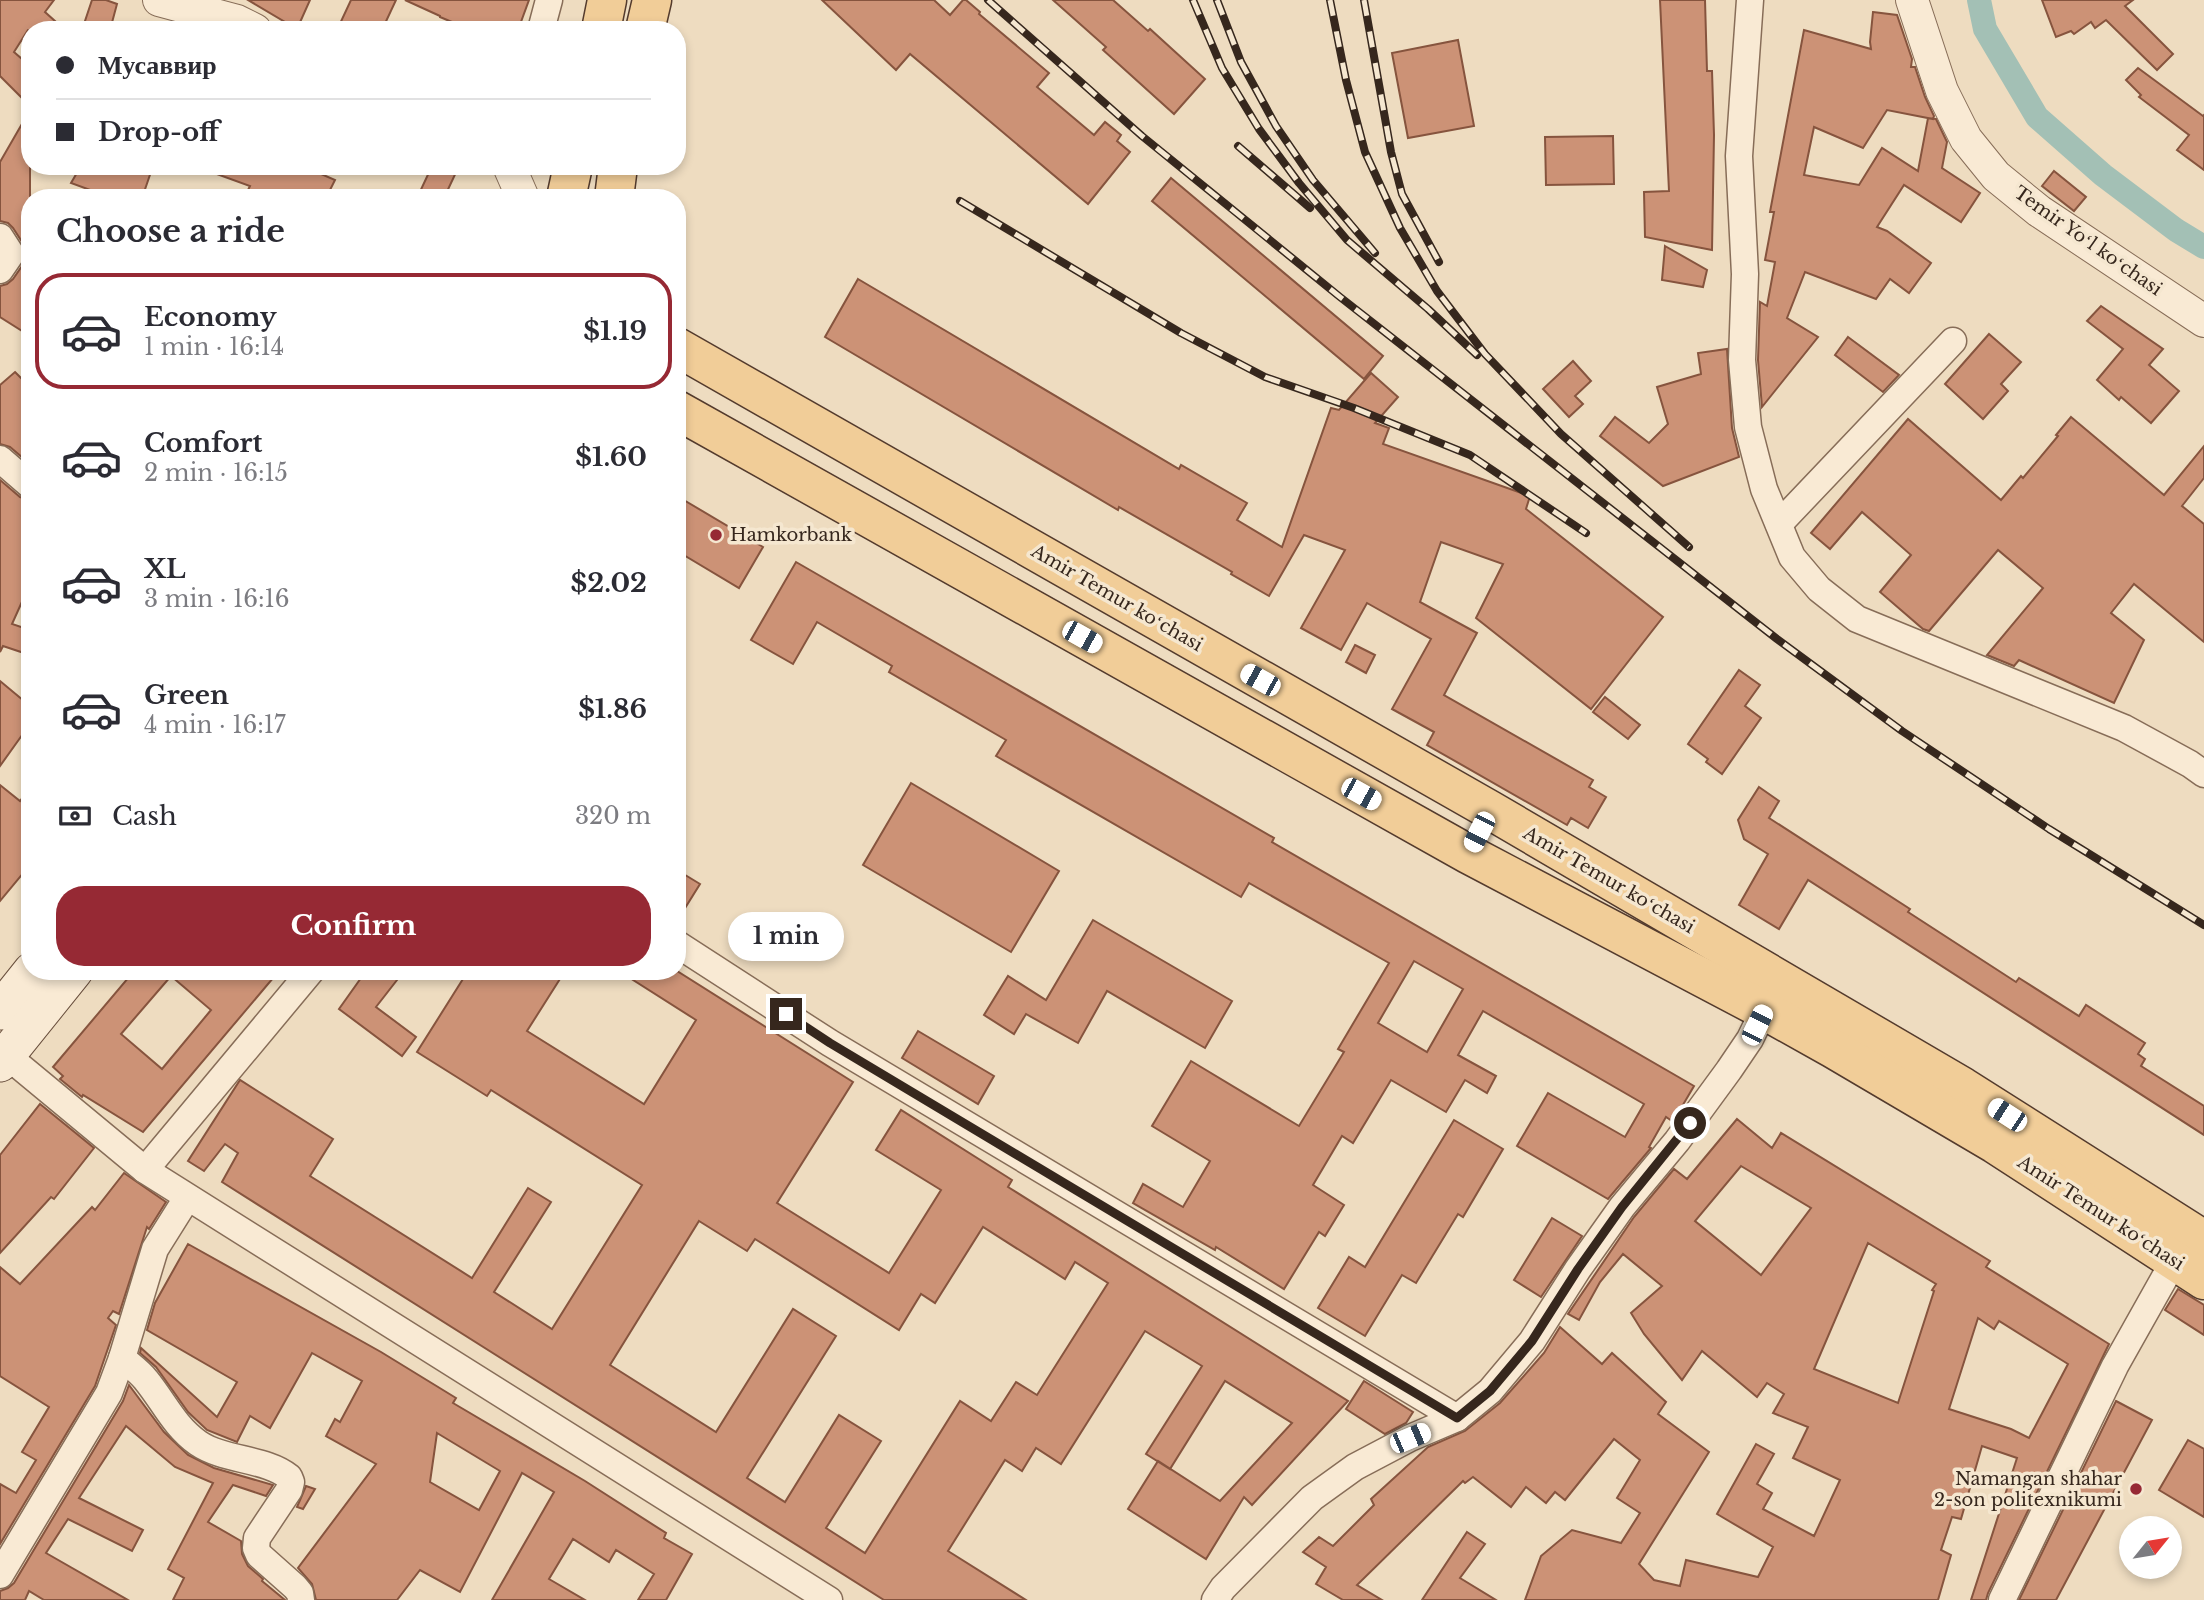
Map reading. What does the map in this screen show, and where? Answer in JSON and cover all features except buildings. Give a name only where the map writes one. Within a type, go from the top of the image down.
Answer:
[{"type":"main road","points":[[603,21],[607,0]]},
{"type":"main road","points":[[647,21],[652,0]]},
{"type":"main road","name":"Amir Temur koʻchasi","points":[[686,352],[1490,810],[1963,1087],[2194,1260]]},
{"type":"main road","name":"Amir Temur koʻchasi","points":[[686,415],[1468,854],[1764,1010],[2194,1260]]},
{"type":"main road","points":[[1468,854],[1490,810]]},
{"type":"main road","points":[[0,1010],[25,980]]},
{"type":"main road","points":[[2,1056],[66,980]]},
{"type":"street","points":[[159,0],[237,21]]},
{"type":"street","points":[[543,21],[549,0]]},
{"type":"street","points":[[1750,0],[1739,156],[1745,274],[1742,360],[1748,427],[1764,489],[1792,557],[1819,589],[1857,619],[2124,728],[2204,774]]},
{"type":"street","name":"Temir Yoʻl koʻchasi","points":[[1912,0],[1942,91],[1966,139],[1996,176],[2039,211],[2204,321]]},
{"type":"street","points":[[0,237],[12,254],[0,270]]},
{"type":"street","points":[[1779,524],[1952,341]]},
{"type":"street","points":[[0,459],[21,477]]},
{"type":"street","points":[[686,950],[830,1043],[1457,1418]]},
{"type":"street","points":[[145,1170],[303,980]]},
{"type":"street","points":[[1215,1600],[1223,1588],[1312,1498],[1355,1467],[1410,1438],[1457,1418],[1490,1391],[1532,1341],[1622,1207],[1677,1141],[1729,1070],[1750,1039],[1764,1010]]},
{"type":"street","points":[[2,1056],[145,1170],[187,1198],[829,1600]]},
{"type":"street","points":[[0,1575],[109,1393],[155,1249],[187,1198]]},
{"type":"street","points":[[2001,1600],[2115,1366],[2194,1260]]},
{"type":"street","points":[[122,1358],[145,1378],[173,1420],[200,1445],[227,1456],[273,1468],[289,1477],[289,1490],[257,1538],[256,1548],[259,1555],[295,1587],[301,1600]]},
{"type":"waterway","points":[[1979,0],[1985,29],[2037,117],[2103,175],[2176,230],[2204,247]]},
{"type":"railway","points":[[988,0],[1142,136],[1340,297],[1777,639],[1902,731],[2049,829],[2204,925]]},
{"type":"railway","points":[[1193,0],[1222,68],[1259,129],[1299,183],[1347,240],[1477,355]]},
{"type":"railway","points":[[1217,0],[1241,62],[1276,126],[1313,180],[1375,253]]},
{"type":"railway","points":[[1330,0],[1346,80],[1365,152],[1400,228],[1437,291],[1485,354],[1561,434],[1689,547]]},
{"type":"railway","points":[[1364,0],[1391,152],[1402,194],[1439,262]]},
{"type":"railway","points":[[1238,146],[1310,208]]},
{"type":"railway","points":[[960,201],[1181,333],[1265,377],[1354,408],[1470,455],[1586,533]]},
{"type":"place","name":"Hamkorbank","points":[[716,535]]},
{"type":"place","name":"Namangan shahar 2-son politexnikumi","points":[[2136,1489]]},
{"type":"route","points":[[786,1014],[830,1043],[1457,1418],[1490,1391],[1532,1341],[1622,1207],[1690,1123]]}]
